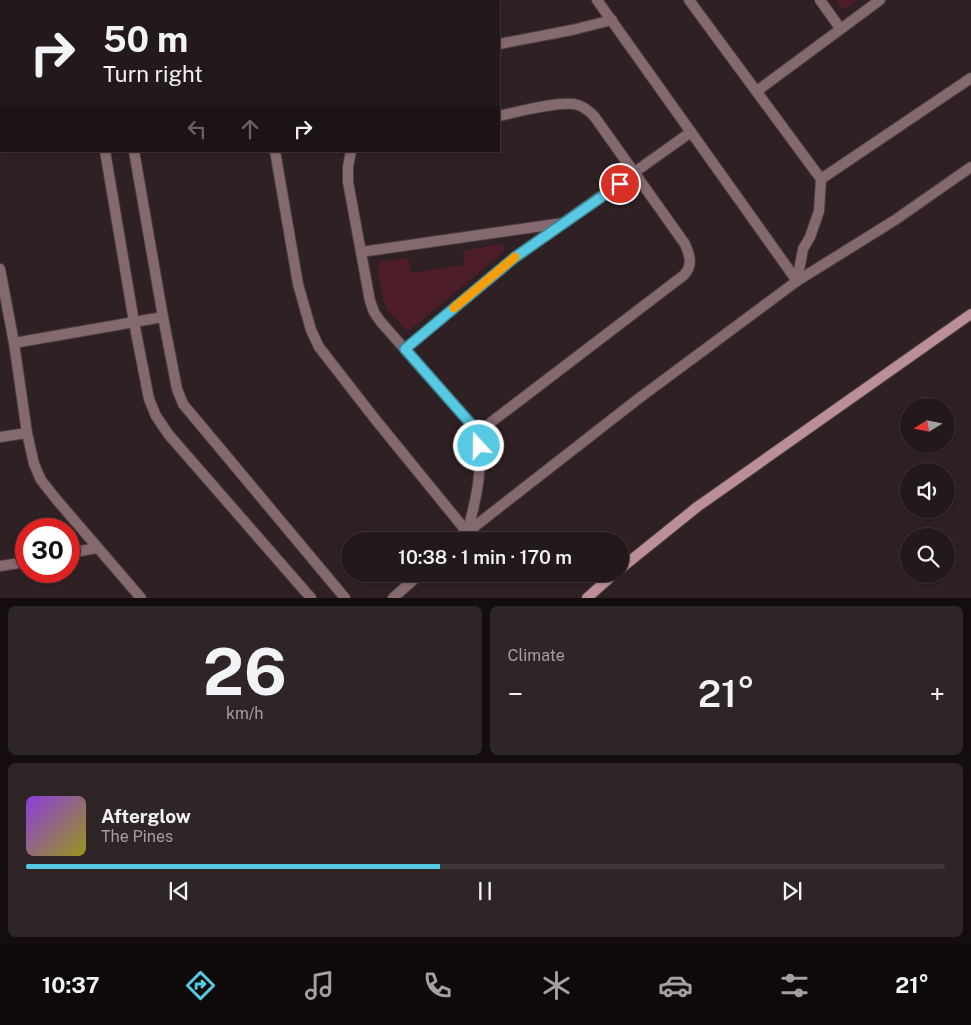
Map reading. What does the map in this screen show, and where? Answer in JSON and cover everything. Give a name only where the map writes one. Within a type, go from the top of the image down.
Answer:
[{"type":"street","points":[[597,0],[797,281]]},
{"type":"street","points":[[689,0],[821,179],[819,211],[810,237],[803,249],[797,281]]},
{"type":"street","points":[[820,0],[840,28]]},
{"type":"street","points":[[757,90],[880,0]]},
{"type":"street","points":[[500,44],[612,20]]},
{"type":"street","points":[[821,179],[971,78]]},
{"type":"street","points":[[476,433],[688,270],[689,255],[685,244],[594,116],[587,109],[577,104],[564,104],[500,116]]},
{"type":"street","points":[[405,349],[514,258],[691,132]]},
{"type":"street","points":[[105,152],[134,322],[149,398],[156,416],[169,435],[310,598]]},
{"type":"street","points":[[134,152],[163,317],[177,389],[183,404],[345,598]]},
{"type":"street","points":[[275,152],[298,284],[311,330],[319,347],[467,532]]},
{"type":"street","points":[[351,152],[348,182],[370,301],[374,312],[471,424],[476,433],[479,446],[478,486],[475,505],[467,532]]},
{"type":"street","points":[[467,532],[638,399],[797,281],[895,220],[971,167]]},
{"type":"street","points":[[361,252],[565,222]]},
{"type":"street","points":[[0,269],[3,305],[14,343],[27,433],[34,464],[41,480],[141,598]]},
{"type":"street","points":[[629,562],[697,507],[971,314]]},
{"type":"street","points":[[14,343],[163,317]]},
{"type":"street","points":[[0,438],[27,433]]},
{"type":"street","points":[[80,551],[97,548]]},
{"type":"street","points":[[0,566],[15,564]]},
{"type":"street","points":[[393,598],[411,582]]},
{"type":"street","points":[[586,598],[605,582]]},
{"type":"shaded area","points":[[836,0],[857,0],[843,10]]},
{"type":"shaded area","points":[[500,244],[505,247],[504,251],[410,330],[405,329],[387,309],[383,299],[377,266],[380,262],[404,258],[409,261],[411,273],[465,265],[463,251]]},
{"type":"slow traffic","points":[[454,308],[515,257]]},
{"type":"route","points":[[479,446],[476,433],[471,424],[405,349],[514,258],[620,184]]}]
